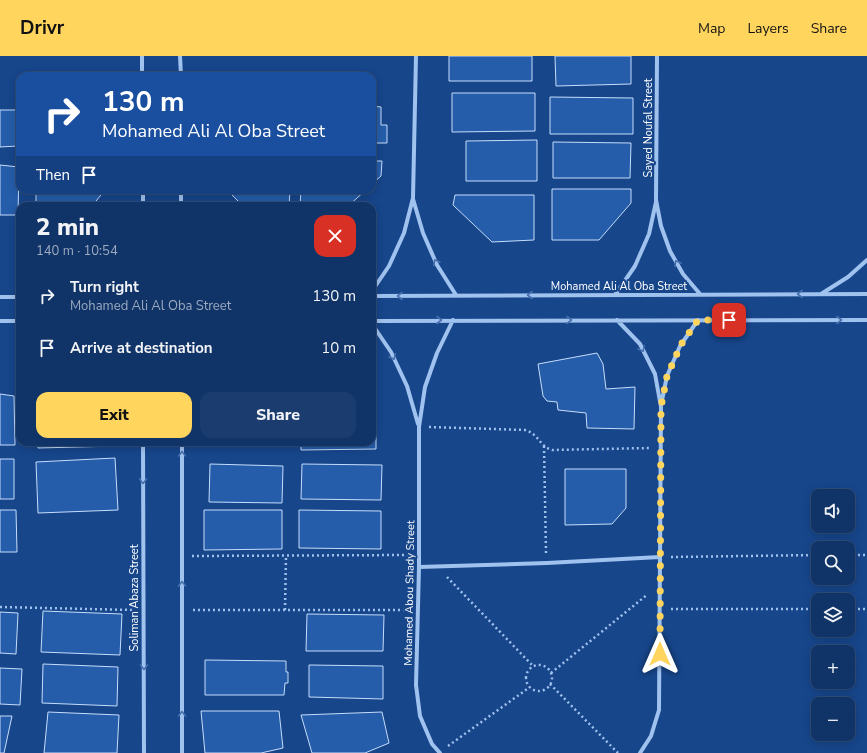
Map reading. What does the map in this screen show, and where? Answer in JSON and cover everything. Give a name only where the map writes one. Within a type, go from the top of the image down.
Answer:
[{"type":"street","points":[[142,56],[142,72]]},
{"type":"street","points":[[180,56],[180,72]]},
{"type":"street","points":[[376,285],[389,266],[404,233],[413,198],[416,56]]},
{"type":"street","name":"Sayed Noufal Street","points":[[616,295],[635,266],[649,234],[656,200],[657,56]]},
{"type":"street","points":[[413,198],[423,233],[437,266],[456,296]]},
{"type":"street","name":"Sayed Noufal Street","points":[[656,200],[661,226],[670,251],[683,274],[700,294]]},
{"type":"street","points":[[821,294],[848,277],[867,260]]},
{"type":"street","name":"Mohamed Ali Al Oba Street","points":[[376,296],[867,294]]},
{"type":"street","points":[[0,298],[16,297]]},
{"type":"street","name":"Mohamed Abou Shady Street","points":[[440,752],[432,744],[420,716],[416,685],[420,554],[419,427],[425,387],[437,353],[453,320]]},
{"type":"street","points":[[617,320],[640,344],[655,374],[661,407]]},
{"type":"street","points":[[640,753],[651,736],[659,710],[661,407],[667,376],[680,346],[698,320]]},
{"type":"street","points":[[376,321],[867,320]]},
{"type":"street","points":[[0,321],[16,321]]},
{"type":"street","name":"Mohamed Abou Shady Street","points":[[376,330],[391,352],[407,386],[419,427]]},
{"type":"street","name":"Soliman Abaza Street","points":[[143,446],[144,753]]},
{"type":"street","points":[[182,446],[182,753]]},
{"type":"street","points":[[419,568],[660,557]]},
{"type":"path","points":[[419,427],[531,431],[544,446],[552,450],[660,447]]},
{"type":"path","points":[[544,446],[546,563]]},
{"type":"path","points":[[182,556],[420,554]]},
{"type":"path","points":[[660,557],[811,555]]},
{"type":"path","points":[[855,555],[867,555]]},
{"type":"path","points":[[285,610],[286,556]]},
{"type":"path","points":[[438,567],[533,666]]},
{"type":"path","points":[[551,673],[660,585]]},
{"type":"path","points":[[0,607],[143,610]]},
{"type":"path","points":[[660,610],[811,609]]},
{"type":"path","points":[[855,609],[867,609]]},
{"type":"path","points":[[182,610],[418,610]]},
{"type":"path","points":[[540,665],[546,667],[551,673],[552,676],[550,684],[543,690],[532,689],[526,679],[530,668],[533,666],[540,665]]},
{"type":"path","points":[[550,684],[618,753]]},
{"type":"path","points":[[440,752],[530,687]]},
{"type":"building","points":[[449,56],[532,56],[532,81],[449,81]]},
{"type":"building","points":[[555,56],[631,56],[631,84],[556,86]]},
{"type":"building","points":[[452,93],[535,93],[535,131],[452,132]]},
{"type":"building","points":[[550,97],[633,98],[633,134],[550,134]]},
{"type":"building","points":[[376,106],[381,107],[381,125],[387,125],[387,143],[376,143]]},
{"type":"building","points":[[0,110],[16,110],[16,146],[0,147]]},
{"type":"building","points":[[537,140],[537,181],[466,181],[466,141]]},
{"type":"building","points":[[553,142],[631,143],[630,178],[553,178]]},
{"type":"building","points":[[376,161],[382,161],[381,176],[376,180]]},
{"type":"building","points":[[0,165],[16,167],[16,194],[18,194],[18,202],[16,202],[16,215],[0,215]]},
{"type":"building","points":[[552,189],[631,189],[631,203],[599,240],[552,240]]},
{"type":"building","points":[[36,194],[102,194],[95,202],[36,202]]},
{"type":"building","points":[[231,194],[290,194],[289,202],[239,202]]},
{"type":"building","points":[[301,194],[362,194],[352,202],[300,202]]},
{"type":"building","points":[[455,195],[534,195],[534,240],[492,242],[453,205]]},
{"type":"building","points":[[597,353],[603,364],[606,389],[635,387],[634,429],[587,428],[586,413],[558,410],[557,402],[547,401],[543,396],[538,364]]},
{"type":"building","points":[[0,394],[14,396],[15,445],[0,445]]},
{"type":"building","points":[[38,446],[117,446],[38,448]]},
{"type":"building","points":[[301,446],[376,446],[376,449],[301,450]]},
{"type":"building","points":[[115,458],[118,510],[38,513],[36,462]]},
{"type":"building","points":[[0,459],[14,459],[14,499],[0,499]]},
{"type":"building","points":[[210,464],[283,466],[282,503],[209,502]]},
{"type":"building","points":[[302,464],[382,465],[381,500],[301,499]]},
{"type":"building","points":[[565,469],[626,469],[626,508],[612,524],[565,525]]},
{"type":"building","points":[[0,510],[16,510],[17,552],[0,552]]},
{"type":"building","points":[[204,510],[282,510],[282,549],[204,550]]},
{"type":"building","points":[[299,510],[381,511],[381,549],[299,548]]},
{"type":"building","points":[[43,611],[122,614],[120,655],[41,652]]},
{"type":"building","points":[[0,612],[18,613],[16,654],[0,653]]},
{"type":"building","points":[[307,614],[384,615],[383,651],[306,651]]},
{"type":"building","points":[[205,660],[286,661],[288,683],[285,683],[284,695],[205,695]]},
{"type":"building","points":[[43,664],[118,667],[117,706],[42,703]]},
{"type":"building","points":[[309,665],[383,666],[383,699],[309,697]]},
{"type":"building","points":[[0,668],[22,669],[20,705],[0,704]]},
{"type":"building","points":[[201,711],[279,711],[283,748],[261,753],[205,753]]},
{"type":"building","points":[[48,712],[119,715],[117,753],[44,753]]},
{"type":"building","points":[[382,712],[389,743],[365,753],[312,753],[301,715]]},
{"type":"building","points":[[0,716],[12,716],[4,753],[0,753]]},
{"type":"route","points":[[660,654],[661,407],[667,376],[680,346],[698,320],[729,320]]}]
